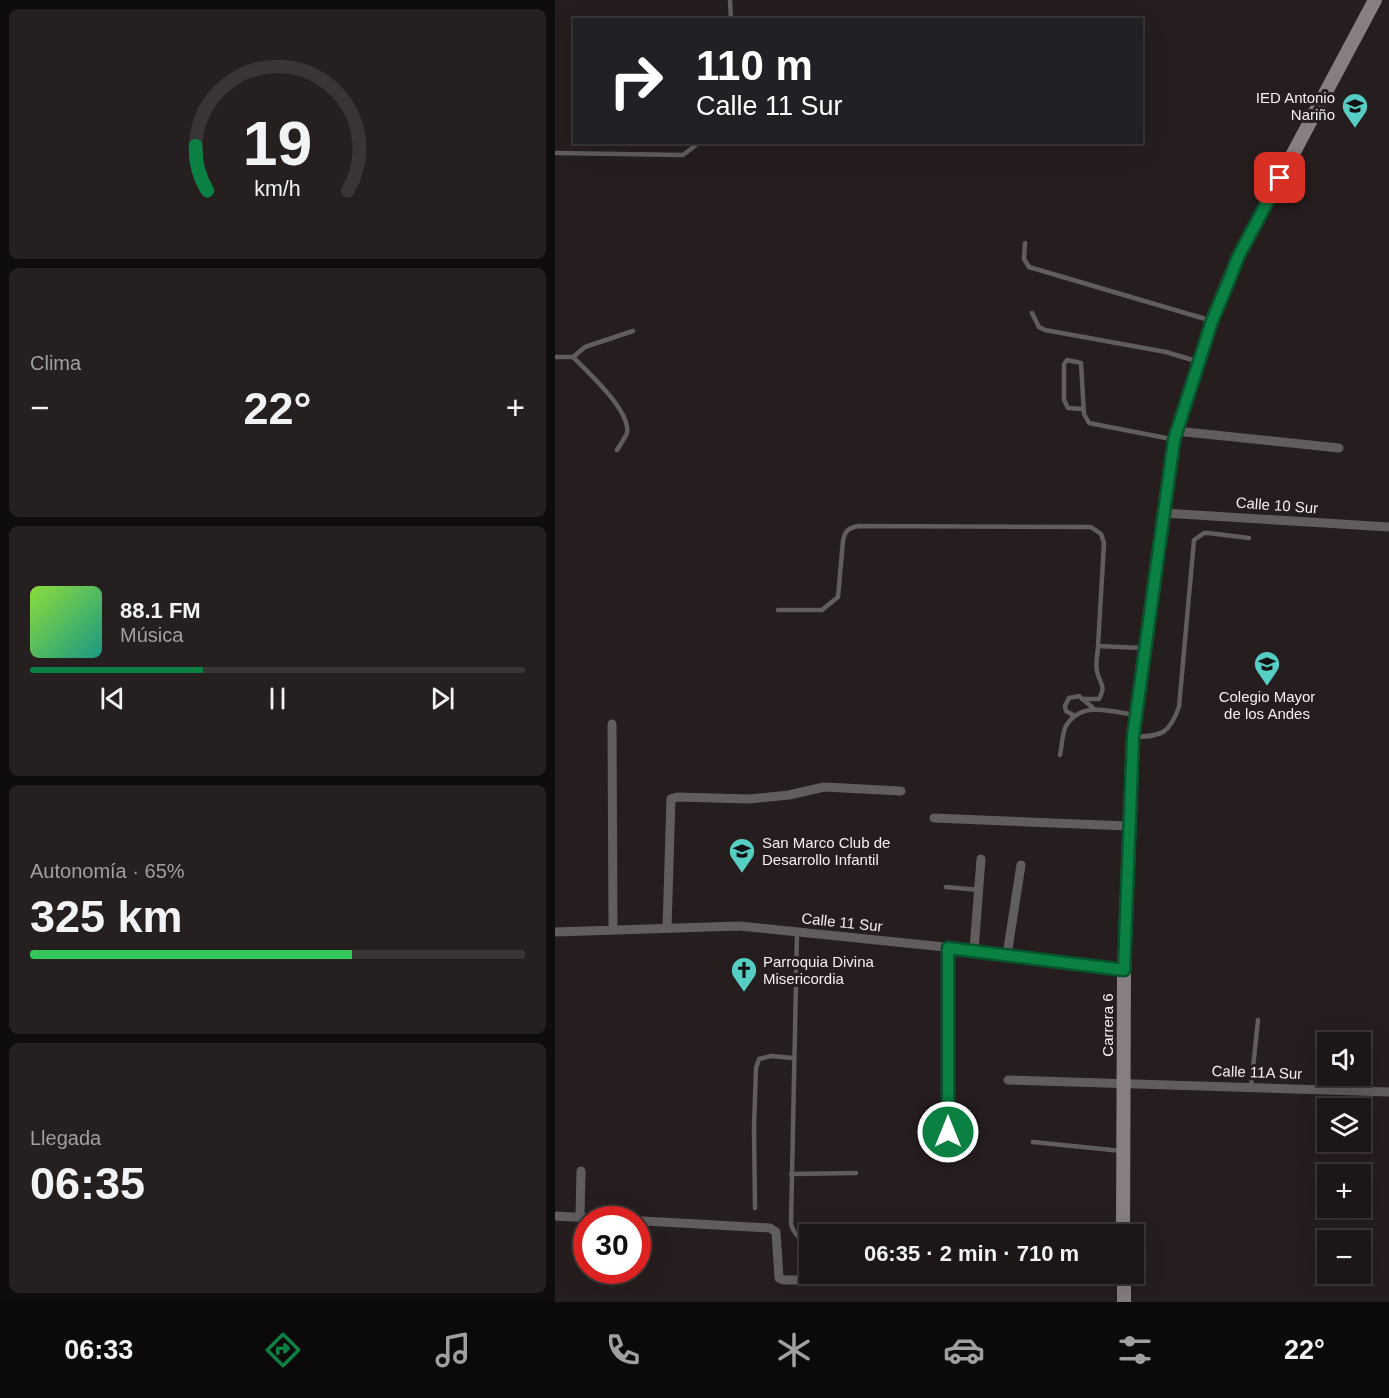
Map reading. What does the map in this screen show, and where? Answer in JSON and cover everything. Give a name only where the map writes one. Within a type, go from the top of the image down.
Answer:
[{"type":"main road","name":"Carrera 6","points":[[1123,1224],[1124,970],[1133,737],[1175,435],[1212,321],[1238,257],[1375,0]]},
{"type":"main road","points":[[1124,1284],[1124,1302]]},
{"type":"street","points":[[1175,435],[1339,448]]},
{"type":"street","name":"Calle 10 Sur","points":[[1163,513],[1389,527]]},
{"type":"street","points":[[612,724],[613,930]]},
{"type":"street","points":[[667,928],[671,799],[677,797],[749,799],[789,795],[824,787],[901,791]]},
{"type":"street","points":[[934,819],[1128,826]]},
{"type":"street","points":[[974,950],[981,859]]},
{"type":"street","points":[[1007,955],[1021,865]]},
{"type":"street","name":"Calle 11 Sur","points":[[555,932],[739,926],[974,950],[1124,970]]},
{"type":"street","points":[[947,1155],[948,948]]},
{"type":"street","name":"Calle 11A Sur","points":[[1008,1080],[1389,1092]]},
{"type":"street","points":[[580,1206],[581,1171]]},
{"type":"street","points":[[555,1215],[573,1216]]},
{"type":"street","points":[[651,1221],[769,1228],[776,1232],[779,1278],[799,1280]]},
{"type":"lane","points":[[730,0],[731,18]]},
{"type":"lane","points":[[555,153],[683,155],[697,144]]},
{"type":"lane","points":[[1025,243],[1024,259],[1029,267],[1212,321]]},
{"type":"lane","points":[[1032,313],[1039,327],[1045,330],[1166,352],[1199,362]]},
{"type":"lane","points":[[555,357],[573,357],[585,347],[633,331]]},
{"type":"lane","points":[[573,357],[599,383],[626,421],[627,434],[617,450]]},
{"type":"lane","points":[[1083,409],[1068,408],[1064,400],[1064,364],[1067,360],[1081,363],[1083,409],[1083,414],[1089,423],[1175,435]]},
{"type":"lane","points":[[778,610],[822,610],[838,597],[843,541],[845,532],[849,528],[858,526],[1091,527],[1101,534],[1104,543],[1097,672],[1103,684],[1099,699],[1082,699]]},
{"type":"lane","points":[[1133,737],[1156,736],[1165,731],[1172,723],[1179,707],[1194,540],[1203,533],[1249,538]]},
{"type":"lane","points":[[1098,646],[1145,648]]},
{"type":"lane","points":[[1075,716],[1066,711],[1066,701],[1075,696],[1093,708],[1136,715]]},
{"type":"lane","points":[[1060,754],[1066,727],[1075,716],[1093,708]]},
{"type":"lane","points":[[946,887],[980,890]]},
{"type":"lane","points":[[797,933],[791,1224],[793,1233],[799,1238]]},
{"type":"lane","points":[[1251,1087],[1258,1020]]},
{"type":"lane","points":[[756,1208],[754,1127],[756,1068],[759,1059],[771,1056],[793,1058]]},
{"type":"lane","points":[[1033,1142],[1122,1150]]},
{"type":"lane","points":[[791,1174],[856,1173]]},
{"type":"place","name":"IED Antonio Nariño","points":[[1355,129]]},
{"type":"place","name":"Colegio Mayor de los Andes","points":[[1267,687]]},
{"type":"place","name":"San Marco Club de Desarrollo Infantil","points":[[742,874]]},
{"type":"place","name":"Parroquia Divina Misericordia","points":[[744,993]]},
{"type":"route","points":[[948,1132],[948,948],[1124,970],[1133,737],[1174,440],[1212,321],[1238,257],[1280,178]]}]
